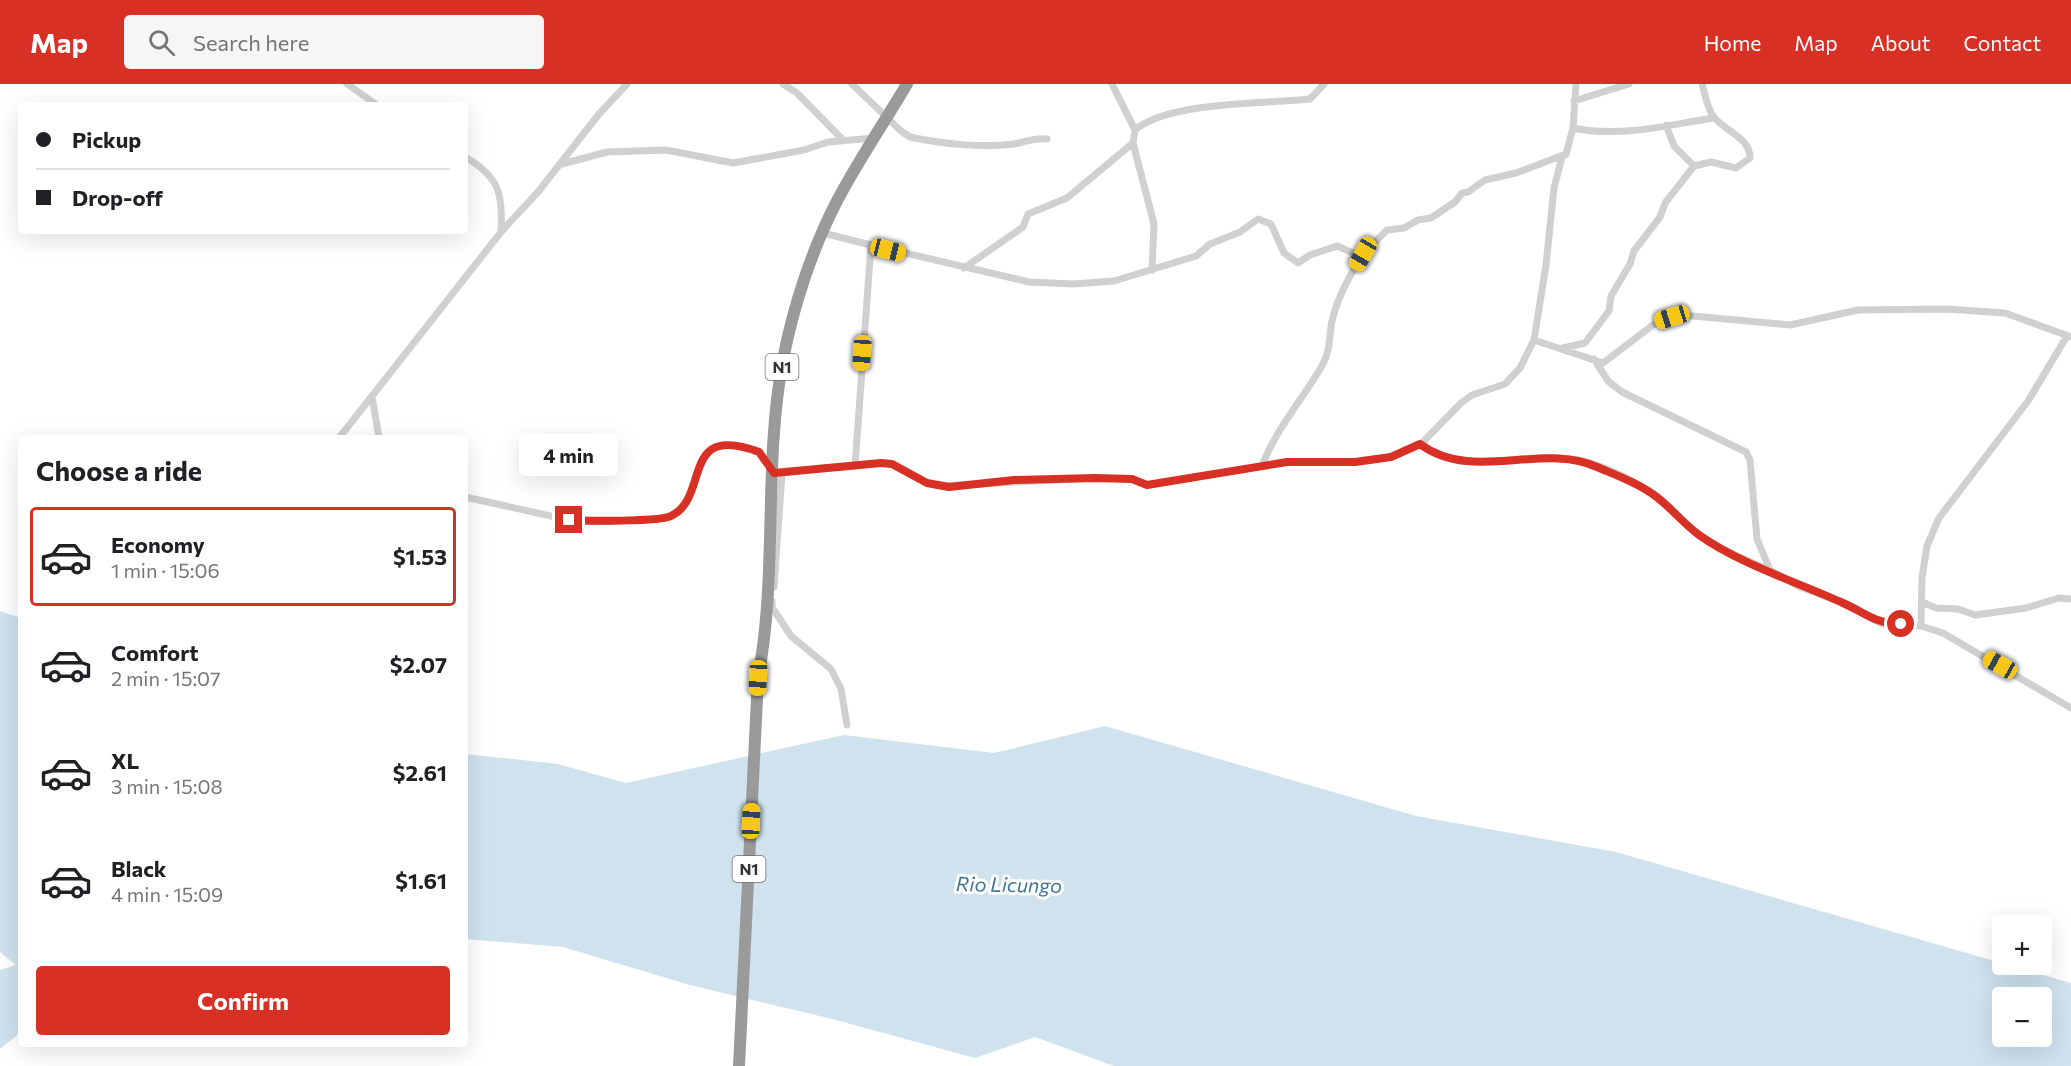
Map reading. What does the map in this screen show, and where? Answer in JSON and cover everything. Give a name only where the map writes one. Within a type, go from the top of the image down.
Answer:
[{"type":"highway","name":"N1","points":[[739,1063],[758,678],[766,635],[767,562],[778,473],[777,406],[783,360],[797,307],[836,202],[908,84]]},
{"type":"street","points":[[347,84],[373,102]]},
{"type":"street","points":[[341,435],[501,232],[560,164],[599,114],[627,84]]},
{"type":"street","points":[[783,84],[797,93],[843,140]]},
{"type":"street","points":[[852,84],[888,116],[901,131],[919,139],[990,144],[1016,144],[1038,137],[1047,139]]},
{"type":"street","points":[[1112,84],[1135,129],[1133,143],[1154,224],[1152,270]]},
{"type":"street","points":[[1135,129],[1155,118],[1197,108],[1310,99],[1324,84]]},
{"type":"street","points":[[778,473],[843,465],[892,464],[927,483],[949,487],[1014,480],[1095,478],[1132,479],[1147,485],[1262,466],[1330,460],[1355,462],[1391,457],[1420,444],[1472,395],[1505,384],[1515,376],[1534,340],[1546,265],[1554,188],[1573,128],[1576,84]]},
{"type":"street","points":[[1574,101],[1629,84]]},
{"type":"street","points":[[1563,348],[1585,343],[1609,311],[1611,296],[1630,264],[1634,251],[1656,223],[1665,203],[1694,166],[1711,162],[1737,168],[1750,158],[1747,147],[1729,128],[1714,118],[1702,84]]},
{"type":"street","points":[[1573,128],[1593,132],[1622,133],[1714,118]]},
{"type":"street","points":[[1666,125],[1674,146],[1694,166]]},
{"type":"street","points":[[560,164],[607,152],[666,150],[733,163],[843,140],[874,138]]},
{"type":"street","points":[[964,268],[1023,227],[1028,214],[1067,198],[1133,143]]},
{"type":"street","points":[[1262,466],[1270,445],[1322,365],[1330,346],[1332,320],[1337,303],[1363,254],[1387,230],[1431,218],[1455,202],[1462,193],[1485,180],[1545,163],[1566,154]]},
{"type":"street","points":[[468,160],[499,186],[503,202],[501,232]]},
{"type":"street","points":[[823,233],[964,268],[1045,285],[1114,281],[1152,270],[1196,256],[1209,244],[1240,232],[1258,219],[1271,224],[1284,253],[1296,263],[1310,255],[1337,246],[1347,248],[1358,255],[1363,254]]},
{"type":"street","points":[[855,466],[871,245]]},
{"type":"street","points":[[1534,340],[1603,363],[1653,325],[1682,315],[1790,325],[1858,310],[1946,309],[2005,313],[2069,336],[2028,401],[1939,518],[1927,546],[1921,626]]},
{"type":"street","points":[[1594,359],[1608,381],[1622,392],[1746,452],[1750,460],[1757,539],[1770,570]]},
{"type":"street","points":[[372,396],[378,435]]},
{"type":"street","points":[[1420,444],[1434,455],[1455,459],[1511,462],[1572,459],[1594,465],[1657,497],[1699,535],[1798,586],[1843,603],[1882,624],[1921,626],[1943,633],[2071,708]]},
{"type":"street","points":[[468,498],[569,520],[595,522],[665,518],[672,516],[687,502],[691,486],[706,454],[714,447],[734,445],[759,452],[778,473],[771,607],[791,636],[831,669],[841,690],[847,725]]},
{"type":"street","points":[[1922,602],[1936,608],[1958,609],[1975,615],[2026,608],[2059,598],[2071,599]]},
{"type":"water","points":[[0,611],[18,617],[18,1034],[0,1049],[0,970],[16,965],[0,952]]},
{"type":"water","name":"Rio Licungo","points":[[1105,726],[1416,816],[1616,852],[1992,960],[1992,975],[2043,975],[2071,983],[2071,1066],[1114,1066],[1035,1037],[975,1058],[836,1020],[690,985],[563,947],[468,939],[468,754],[558,764],[626,783],[844,735],[994,753]]},
{"type":"route","points":[[569,520],[595,522],[672,516],[687,502],[691,486],[706,454],[714,447],[734,445],[745,446],[759,452],[774,473],[881,463],[892,464],[904,469],[927,483],[949,487],[999,484],[1014,480],[1095,478],[1132,479],[1147,485],[1287,462],[1330,460],[1355,462],[1391,457],[1420,444],[1434,455],[1455,459],[1511,462],[1572,459],[1594,465],[1657,497],[1699,535],[1738,556],[1798,586],[1843,603],[1882,624],[1901,624]]}]
